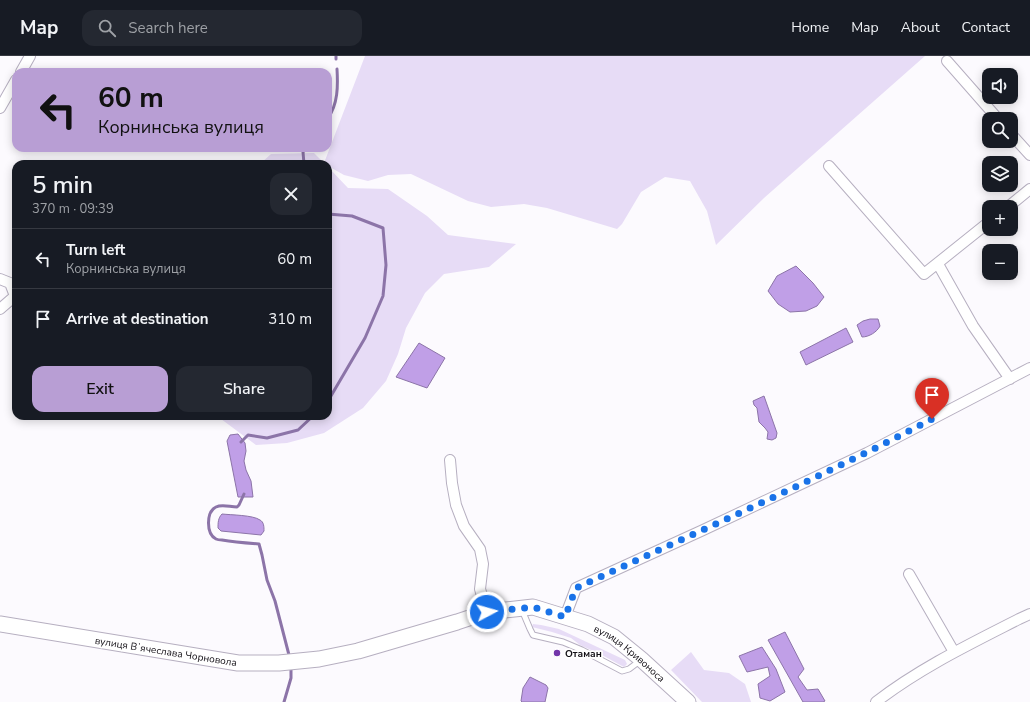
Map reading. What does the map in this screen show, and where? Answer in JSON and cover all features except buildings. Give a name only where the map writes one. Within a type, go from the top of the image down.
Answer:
[{"type":"main road","name":"вулиця Вʼячеслава Чорновола","points":[[0,624],[238,663],[279,663],[318,659],[358,651],[487,612],[533,607],[565,617]]},
{"type":"main road","name":"вулиця Кривоноса","points":[[565,617],[588,624],[614,637],[641,659],[688,702]]},
{"type":"street","points":[[23,68],[30,56]]},
{"type":"street","points":[[946,61],[992,112]]},
{"type":"street","points":[[0,108],[12,87]]},
{"type":"street","points":[[1018,142],[1030,155]]},
{"type":"street","points":[[829,166],[924,274],[982,228]]},
{"type":"street","points":[[1017,200],[1030,189]]},
{"type":"street","points":[[938,264],[973,326],[1010,379]]},
{"type":"street","points":[[0,279],[10,283],[12,288]]},
{"type":"street","points":[[0,309],[12,299]]},
{"type":"street","points":[[565,617],[576,588],[867,453],[1030,368]]},
{"type":"street","points":[[450,460],[456,505],[464,526],[480,549],[483,564],[480,589],[487,612]]},
{"type":"street","points":[[909,574],[954,652]]},
{"type":"street","points":[[876,702],[954,652],[1030,614]]},
{"type":"lane","points":[[521,608],[533,635],[563,642],[582,650],[622,671],[629,669],[641,659]]},
{"type":"shaded area","points":[[365,56],[925,56],[764,198],[716,245],[707,211],[690,181],[665,177],[641,192],[622,224],[617,229],[547,208],[524,204],[491,207],[468,201],[411,174],[388,175],[368,181],[344,175],[332,168],[332,160],[325,160],[328,152],[332,152],[332,142]]},
{"type":"shaded area","points":[[314,153],[321,160],[264,160],[271,154]]},
{"type":"shaded area","points":[[332,171],[348,188],[388,189],[427,216],[448,235],[516,244],[489,267],[444,274],[425,293],[406,328],[398,354],[386,381],[363,408],[324,433],[287,443],[256,445],[222,420],[332,420]]},
{"type":"shaded area","points":[[796,266],[813,283],[824,297],[817,306],[806,311],[790,312],[778,304],[768,291],[777,276]]},
{"type":"shaded area","points":[[870,319],[878,319],[880,326],[872,334],[862,337],[857,325]]},
{"type":"shaded area","points":[[846,328],[853,342],[806,365],[800,352]]},
{"type":"shaded area","points":[[419,343],[445,358],[427,388],[396,377]]},
{"type":"shaded area","points":[[764,396],[777,433],[776,438],[772,440],[767,439],[768,432],[759,422],[757,408],[753,401]]},
{"type":"shaded area","points":[[238,434],[245,443],[246,451],[244,461],[251,481],[253,497],[238,497],[227,441],[230,435]]},
{"type":"shaded area","points":[[222,514],[257,518],[262,522],[264,531],[261,535],[221,531],[218,528],[218,524]]},
{"type":"shaded area","points":[[533,624],[559,629],[625,660],[627,664],[624,667],[580,645],[571,638],[532,627]]},
{"type":"shaded area","points":[[785,632],[804,669],[798,677],[807,690],[818,689],[825,701],[803,702],[768,640]]},
{"type":"shaded area","points":[[762,647],[776,669],[785,692],[770,701],[760,698],[758,684],[770,676],[768,667],[747,672],[739,656]]},
{"type":"shaded area","points":[[691,652],[704,670],[729,673],[745,684],[751,702],[702,702],[671,670]]},
{"type":"shaded area","points":[[530,677],[546,685],[548,688],[545,702],[521,701],[523,688]]},
{"type":"waterway","points":[[332,111],[336,101],[337,69]]},
{"type":"waterway","points":[[303,152],[304,160]]},
{"type":"waterway","points":[[332,214],[352,216],[383,228],[386,265],[383,296],[365,338],[332,394]]},
{"type":"waterway","points":[[241,442],[248,435],[267,438],[298,430],[309,420]]},
{"type":"waterway","points":[[244,494],[237,507],[216,507],[210,513],[208,523],[210,533],[218,540],[259,544],[267,580],[275,601],[289,655]]},
{"type":"waterway","points":[[284,702],[291,678],[291,670]]},
{"type":"place","name":"Отаман","points":[[557,653]]},
{"type":"route","points":[[487,612],[533,607],[565,617],[576,588],[867,453],[932,419]]}]
